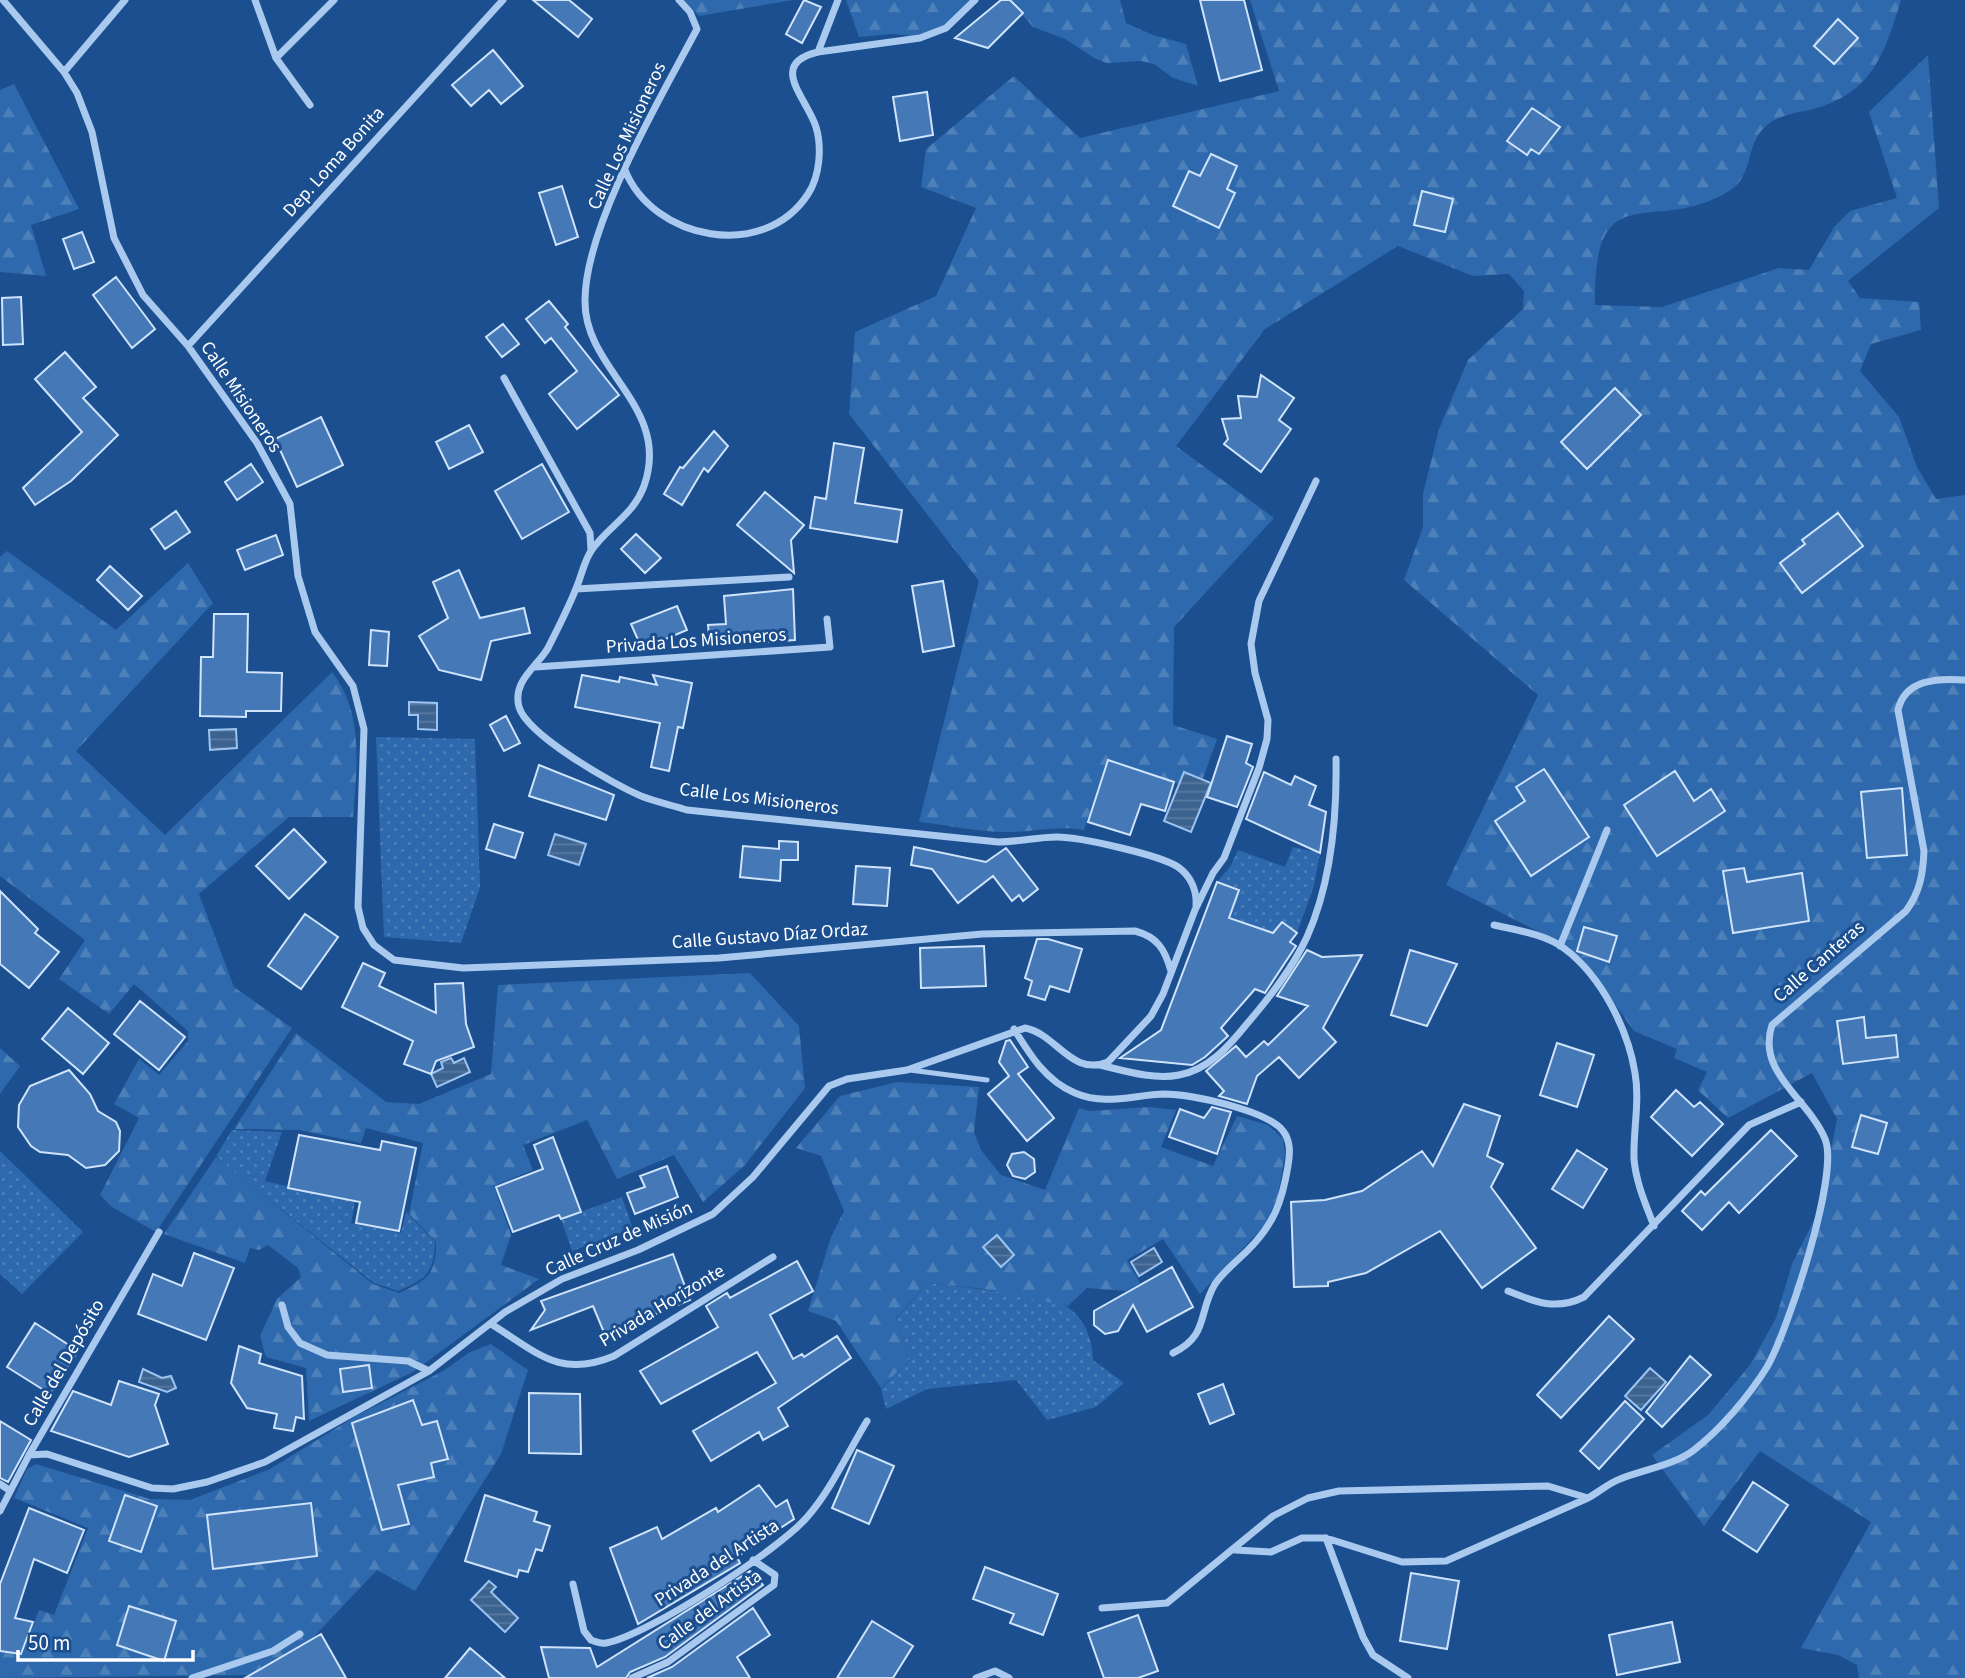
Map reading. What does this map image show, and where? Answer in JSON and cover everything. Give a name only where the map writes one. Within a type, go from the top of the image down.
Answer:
[{"type":"street","name":"Calle Misioneros","points":[[3,0],[64,72],[77,93],[92,132],[114,238],[143,295],[188,346],[257,443],[290,504],[298,576],[315,632],[353,686],[364,729],[358,907],[363,928]]},
{"type":"street","points":[[64,72],[125,0]]},
{"type":"street","points":[[255,0],[276,58],[310,105]]},
{"type":"street","points":[[276,58],[334,0]]},
{"type":"street","name":"Dep. Loma Bonita","points":[[188,346],[503,0]]},
{"type":"street","name":"Calle Los Misioneros","points":[[679,0],[691,12],[697,29],[624,169],[597,241],[584,303],[596,347],[639,410],[646,433],[649,458],[644,487],[629,514],[591,551],[576,589],[536,667],[523,679],[518,695],[519,705],[528,723],[582,762],[640,795],[687,810],[998,842],[1028,842],[1056,837],[1080,839],[1178,867],[1192,882],[1195,910]]},
{"type":"street","points":[[818,52],[838,0]]},
{"type":"street","points":[[624,169],[633,190],[675,222],[708,233],[761,232],[808,195],[817,175],[819,153],[816,127],[793,82],[792,71],[802,56],[920,38],[946,28],[975,0]]},
{"type":"street","points":[[504,378],[590,533],[591,551]]},
{"type":"street","points":[[1100,1065],[1128,1043],[1151,1016],[1163,994],[1195,910],[1213,873],[1224,858],[1267,739],[1268,720],[1255,673],[1251,644],[1259,601],[1316,481]]},
{"type":"street","points":[[576,589],[789,576]]},
{"type":"street","name":"Privada Los Misioneros","points":[[536,667],[830,647],[827,619]]},
{"type":"street","name":"Calle Canteras","points":[[1326,1538],[1402,1562],[1446,1561],[1588,1499],[1616,1480],[1691,1452],[1716,1431],[1766,1369],[1783,1336],[1812,1237],[1827,1165],[1827,1142],[1801,1102],[1776,1071],[1768,1051],[1772,1025],[1906,911],[1914,900],[1923,872],[1924,850],[1898,710],[1900,700],[1909,688],[1922,682],[1965,680]]},
{"type":"street","points":[[1014,1029],[1034,1030],[1050,1038],[1072,1060],[1167,1077],[1194,1071],[1207,1064],[1236,1037],[1289,970],[1316,912],[1336,801],[1336,758]]},
{"type":"street","points":[[1560,946],[1607,830]]},
{"type":"street","points":[[1494,925],[1521,931],[1560,946],[1589,974],[1620,1023],[1636,1074],[1634,1161],[1639,1185],[1654,1226]]},
{"type":"street","name":"Calle Gustavo Díaz Ordaz","points":[[363,928],[374,945],[394,960],[463,968],[719,958],[982,934],[1135,931],[1146,934],[1162,947],[1171,971]]},
{"type":"street","points":[[1014,1029],[1042,1070],[1075,1093],[1116,1101],[1165,1094],[1214,1100],[1270,1121],[1287,1137],[1290,1155],[1283,1198],[1273,1220],[1215,1285],[1197,1334],[1187,1346],[1172,1353]]},
{"type":"street","name":"Calle Cruz de Misión","points":[[29,1455],[47,1454],[152,1488],[181,1488],[265,1462],[429,1371],[512,1307],[562,1279],[638,1250],[713,1214],[753,1177],[829,1086],[847,1079],[907,1070],[1014,1029]]},
{"type":"street","points":[[1508,1291],[1536,1303],[1568,1305],[1584,1297],[1749,1125],[1801,1102]]},
{"type":"street","name":"Calle del Depósito","points":[[0,1511],[9,1490],[159,1232]]},
{"type":"street","name":"Privada Horizonte","points":[[491,1324],[556,1364],[574,1367],[594,1364],[614,1356],[773,1257]]},
{"type":"street","points":[[282,1305],[288,1327],[300,1343],[327,1355],[364,1360],[408,1361],[429,1371]]},
{"type":"street","name":"Privada del Artista","points":[[573,1584],[584,1631],[591,1640],[603,1644],[635,1632],[685,1606],[794,1531],[809,1516],[867,1421]]},
{"type":"street","points":[[0,1484],[9,1490]]},
{"type":"street","points":[[1102,1608],[1167,1603],[1273,1516],[1308,1498],[1339,1491],[1548,1486],[1588,1499]]},
{"type":"street","points":[[1235,1549],[1271,1552],[1302,1538],[1326,1538],[1363,1637],[1373,1655],[1408,1678]]},
{"type":"street","name":"Calle del Artista","points":[[632,1678],[668,1662],[775,1586],[775,1576],[753,1560]]},
{"type":"street","points":[[192,1678],[273,1651],[300,1634]]},
{"type":"street","points":[[976,1678],[995,1671],[1009,1678]]},
{"type":"lane","points":[[907,1070],[987,1080]]},
{"type":"green space","points":[[684,0],[793,0],[699,16]]},
{"type":"green space","points":[[846,0],[973,0],[945,27],[920,37],[893,34],[859,37]]},
{"type":"green space","points":[[1009,0],[1120,0],[1126,23],[1153,35],[1186,44],[1198,86],[1173,78],[1154,64],[1141,61],[1107,63],[1096,59],[1065,39],[1033,27]]},
{"type":"green space","points":[[1250,0],[1901,0],[1882,54],[1863,82],[1833,102],[1787,115],[1764,128],[1754,143],[1746,169],[1737,185],[1701,204],[1633,215],[1616,222],[1604,237],[1597,263],[1595,305],[1662,307],[1779,268],[1809,270],[1834,227],[1850,211],[1897,198],[1869,112],[1928,55],[1939,208],[1848,281],[1860,298],[1919,302],[1921,330],[1871,344],[1860,371],[1899,417],[1917,467],[1936,499],[1965,495],[1965,1678],[1859,1678],[1857,1665],[1838,1655],[1801,1648],[1871,1522],[1760,1451],[1704,1526],[1652,1455],[1708,1415],[1750,1365],[1776,1318],[1792,1264],[1819,1210],[1837,1119],[1812,1073],[1728,1118],[1698,1090],[1707,1072],[1674,1058],[1677,1049],[1634,1031],[1592,972],[1569,947],[1446,885],[1538,695],[1404,580],[1423,527],[1423,494],[1439,429],[1468,360],[1523,309],[1524,291],[1509,274],[1473,276],[1398,246],[1265,329],[1176,446],[1274,518],[1174,627],[1173,725],[1217,739],[1202,781],[1180,784],[1107,760],[1084,830],[1064,828],[996,832],[919,822],[979,581],[849,414],[855,332],[936,296],[976,208],[921,187],[926,149],[1014,76],[1080,138],[1279,91]]},
{"type":"green space","points":[[14,84],[79,209],[31,225],[46,276],[0,272],[0,90]]},
{"type":"green space","points":[[7,551],[116,630],[188,563],[213,603],[76,751],[165,835],[332,672],[342,688],[354,723],[357,760],[353,817],[289,817],[199,894],[234,987],[292,1028],[156,1232],[112,1207],[100,1195],[139,1118],[114,1104],[139,1059],[159,1075],[188,1041],[188,1031],[134,984],[109,1014],[59,979],[85,940],[0,876],[0,557]]},
{"type":"green space","points":[[376,737],[475,739],[480,887],[461,943],[384,937]]},
{"type":"green space","points":[[1293,847],[1320,853],[1314,886],[1297,933],[1281,922],[1260,951],[1222,936],[1239,890],[1217,882],[1230,867],[1238,850],[1285,867]]},
{"type":"green space","points":[[750,973],[799,1026],[805,1088],[745,1165],[703,1202],[674,1155],[617,1179],[587,1120],[523,1145],[533,1170],[494,1186],[511,1235],[501,1265],[539,1279],[413,1372],[309,1421],[306,1368],[266,1357],[260,1336],[277,1299],[301,1277],[298,1268],[268,1245],[259,1250],[250,1248],[245,1263],[164,1234],[216,1157],[373,1284],[399,1293],[428,1275],[436,1253],[436,1242],[409,1214],[423,1143],[366,1128],[361,1143],[299,1130],[234,1129],[296,1033],[386,1102],[419,1104],[491,1074],[498,985]]},
{"type":"green space","points":[[0,1048],[20,1066],[0,1094]]},
{"type":"green space","points":[[897,1082],[979,1087],[974,1132],[981,1150],[1001,1175],[1045,1190],[1079,1108],[1089,1111],[1149,1107],[1176,1110],[1161,1147],[1213,1166],[1237,1116],[1268,1125],[1283,1139],[1285,1154],[1278,1196],[1265,1225],[1200,1294],[1163,1239],[1127,1260],[1140,1283],[1126,1291],[1087,1288],[1068,1306],[984,1289],[928,1283],[896,1318],[910,1360],[881,1388],[836,1321],[808,1311],[831,1237],[844,1211],[821,1156],[796,1148],[840,1096]]},
{"type":"green space","points":[[232,1130],[282,1132],[265,1181],[355,1202],[351,1223],[401,1233],[406,1212],[435,1242],[433,1261],[427,1274],[398,1291],[374,1283],[216,1156]]},
{"type":"green space","points":[[0,1151],[83,1232],[22,1294],[0,1274]]},
{"type":"green space","points":[[622,1197],[633,1229],[572,1251],[561,1219]]},
{"type":"green space","points":[[928,1283],[1044,1299],[1069,1308],[1087,1331],[1093,1360],[1124,1383],[1096,1407],[1047,1420],[1016,1380],[927,1389],[886,1409],[881,1389],[910,1360],[896,1319]]},
{"type":"green space","points":[[491,1344],[528,1370],[501,1454],[415,1591],[377,1570],[307,1644],[250,1675],[0,1678],[0,1649],[22,1655],[39,1610],[54,1615],[88,1528],[14,1498],[27,1469],[36,1464],[150,1499],[190,1500],[270,1469],[356,1416],[443,1371],[470,1352]]},
{"type":"shaded area","points":[[409,702],[437,703],[437,730],[418,729],[418,715],[409,715]]},
{"type":"shaded area","points":[[236,729],[237,748],[210,750],[209,730]]},
{"type":"shaded area","points":[[1184,772],[1211,783],[1191,832],[1164,821]]},
{"type":"shaded area","points":[[555,834],[586,844],[579,865],[548,855]]},
{"type":"shaded area","points":[[451,1058],[454,1063],[464,1058],[470,1072],[437,1087],[431,1074],[443,1068],[441,1062]]},
{"type":"shaded area","points":[[997,1235],[1014,1255],[1001,1267],[983,1247]]},
{"type":"shaded area","points":[[1154,1248],[1162,1262],[1139,1276],[1131,1262]]},
{"type":"shaded area","points":[[1650,1368],[1666,1382],[1641,1410],[1625,1396]]},
{"type":"shaded area","points":[[143,1369],[162,1378],[171,1376],[176,1388],[167,1392],[139,1382]]},
{"type":"shaded area","points":[[489,1581],[496,1587],[491,1592],[518,1618],[505,1632],[471,1600]]},
{"type":"building","points":[[533,0],[569,0],[592,19],[578,37]]},
{"type":"building","points":[[804,0],[821,7],[802,43],[786,34]]},
{"type":"building","points":[[1001,0],[1010,0],[1023,13],[988,48],[955,38]]},
{"type":"building","points":[[1200,0],[1244,0],[1262,70],[1220,81]]},
{"type":"building","points":[[1838,19],[1858,38],[1834,64],[1814,46]]},
{"type":"building","points":[[493,50],[523,86],[501,104],[489,90],[471,106],[452,85]]},
{"type":"building","points":[[927,92],[933,135],[900,141],[893,97]]},
{"type":"building","points":[[1532,108],[1560,127],[1539,154],[1531,149],[1527,155],[1507,141]]},
{"type":"building","points":[[1211,154],[1237,166],[1227,189],[1235,193],[1219,228],[1173,206],[1189,171],[1200,176]]},
{"type":"building","points":[[562,186],[578,237],[556,245],[539,193]]},
{"type":"building","points":[[1422,191],[1453,199],[1445,232],[1414,225]]},
{"type":"building","points":[[82,232],[94,262],[74,269],[63,239]]},
{"type":"building","points":[[116,277],[155,329],[132,348],[93,295]]},
{"type":"building","points":[[21,297],[23,344],[3,345],[2,298]]},
{"type":"building","points":[[549,301],[568,324],[565,327],[619,395],[577,429],[549,394],[577,371],[551,338],[545,343],[526,319]]},
{"type":"building","points":[[503,324],[519,344],[502,357],[486,337]]},
{"type":"building","points":[[65,352],[96,387],[83,398],[118,435],[71,481],[35,505],[23,488],[82,432],[35,379]]},
{"type":"building","points":[[1261,375],[1294,398],[1279,420],[1291,429],[1261,472],[1224,444],[1228,439],[1222,419],[1241,418],[1238,396],[1257,397]]},
{"type":"building","points":[[1615,388],[1641,415],[1587,469],[1561,442]]},
{"type":"building","points":[[321,417],[343,465],[297,487],[275,439]]},
{"type":"building","points":[[469,425],[483,452],[449,469],[436,442]]},
{"type":"building","points":[[714,431],[728,446],[708,472],[704,468],[682,505],[664,494],[680,467],[683,468]]},
{"type":"building","points":[[834,443],[864,448],[855,503],[902,510],[897,542],[810,528],[815,497],[826,499]]},
{"type":"building","points":[[251,464],[263,482],[237,500],[225,482]]},
{"type":"building","points":[[542,464],[569,512],[522,539],[495,491]]},
{"type":"building","points":[[765,492],[804,525],[791,540],[794,573],[737,525]]},
{"type":"building","points":[[176,511],[190,532],[165,549],[151,529]]},
{"type":"building","points":[[1838,513],[1863,546],[1802,593],[1780,563],[1805,544],[1802,540]]},
{"type":"building","points":[[636,534],[661,558],[645,573],[621,549]]},
{"type":"building","points":[[276,535],[283,555],[245,570],[237,550]]},
{"type":"building","points":[[110,566],[142,596],[128,610],[97,580]]},
{"type":"building","points":[[459,570],[480,618],[524,608],[530,633],[491,641],[481,680],[439,670],[419,636],[448,618],[433,582]]},
{"type":"building","points":[[943,581],[954,646],[923,652],[912,586]]},
{"type":"building","points":[[793,589],[795,640],[710,646],[708,625],[726,624],[724,596]]},
{"type":"building","points":[[677,606],[687,630],[642,649],[631,624]]},
{"type":"building","points":[[214,614],[248,614],[247,672],[282,673],[281,711],[246,711],[246,717],[200,716],[201,657],[213,657]]},
{"type":"building","points":[[371,630],[389,632],[387,666],[369,665]]},
{"type":"building","points":[[582,675],[619,682],[620,677],[657,685],[653,675],[692,683],[683,728],[678,727],[669,771],[651,767],[660,723],[575,707]]},
{"type":"building","points":[[506,716],[520,743],[504,751],[490,725]]},
{"type":"building","points":[[1227,736],[1252,744],[1246,763],[1253,767],[1237,807],[1207,797]]},
{"type":"building","points":[[1108,760],[1174,782],[1165,811],[1141,804],[1130,835],[1088,822]]},
{"type":"building","points":[[539,765],[614,795],[606,820],[529,796]]},
{"type":"building","points":[[1544,769],[1589,837],[1531,876],[1495,821],[1525,801],[1516,787]]},
{"type":"building","points":[[1675,771],[1694,801],[1711,789],[1725,811],[1657,856],[1624,805]]},
{"type":"building","points":[[1264,772],[1291,785],[1295,776],[1316,786],[1309,805],[1326,812],[1320,853],[1246,819]]},
{"type":"building","points":[[1902,788],[1907,855],[1867,858],[1861,792]]},
{"type":"building","points":[[494,824],[523,833],[515,858],[486,849]]},
{"type":"building","points":[[294,829],[326,862],[289,899],[256,866]]},
{"type":"building","points":[[779,841],[798,842],[798,860],[781,860],[780,881],[740,877],[743,846],[779,849]]},
{"type":"building","points":[[914,847],[986,862],[1006,848],[1038,889],[1023,901],[1019,895],[1012,901],[993,876],[958,903],[932,869],[911,865]]},
{"type":"building","points":[[856,866],[890,868],[887,906],[853,904]]},
{"type":"building","points":[[1744,868],[1747,882],[1802,873],[1809,921],[1733,933],[1723,871]]},
{"type":"building","points":[[1217,882],[1239,890],[1229,918],[1273,933],[1282,922],[1297,933],[1290,942],[1296,946],[1265,993],[1255,989],[1221,1028],[1228,1036],[1205,1057],[1192,1065],[1120,1058],[1161,1030]]},
{"type":"building","points":[[0,891],[38,929],[35,933],[59,952],[29,988],[0,964]]},
{"type":"building","points":[[305,914],[338,937],[301,989],[268,966]]},
{"type":"building","points":[[1584,927],[1617,936],[1609,962],[1577,951]]},
{"type":"building","points":[[1037,939],[1048,939],[1082,949],[1069,992],[1050,986],[1045,1000],[1028,995],[1032,981],[1025,978]]},
{"type":"building","points":[[984,946],[986,986],[921,988],[920,948]]},
{"type":"building","points":[[1307,950],[1322,957],[1362,955],[1323,1028],[1336,1042],[1299,1078],[1279,1057],[1257,1076],[1247,1104],[1219,1096],[1224,1091],[1206,1071],[1236,1046],[1246,1057],[1264,1041],[1268,1045],[1308,1006],[1277,996]]},
{"type":"building","points":[[1410,950],[1457,964],[1427,1026],[1391,1015]]},
{"type":"building","points":[[363,963],[385,973],[379,986],[436,1013],[435,984],[463,983],[466,1024],[474,1047],[436,1061],[431,1074],[404,1064],[413,1041],[342,1007]]},
{"type":"building","points":[[140,1001],[185,1037],[159,1070],[114,1034]]},
{"type":"building","points":[[68,1008],[109,1043],[83,1074],[42,1039]]},
{"type":"building","points":[[1864,1017],[1866,1038],[1896,1035],[1898,1057],[1843,1064],[1837,1021]]},
{"type":"building","points":[[1010,1040],[1028,1067],[1018,1074],[1054,1118],[1027,1141],[988,1094],[1009,1076],[999,1062],[1006,1041]]},
{"type":"building","points":[[1557,1043],[1594,1055],[1577,1107],[1540,1095]]},
{"type":"building","points":[[69,1070],[90,1094],[98,1111],[116,1122],[120,1131],[119,1151],[105,1165],[86,1168],[68,1155],[40,1152],[31,1146],[18,1127],[19,1105],[30,1086]]},
{"type":"building","points":[[1676,1090],[1694,1107],[1700,1102],[1723,1124],[1692,1156],[1651,1117]]},
{"type":"building","points":[[1464,1104],[1500,1116],[1487,1156],[1503,1164],[1491,1187],[1536,1248],[1482,1288],[1440,1231],[1366,1273],[1328,1282],[1328,1286],[1294,1287],[1291,1202],[1325,1200],[1362,1191],[1422,1151],[1433,1166]]},
{"type":"building","points":[[1212,1107],[1231,1112],[1217,1154],[1169,1137],[1180,1109],[1204,1118]]},
{"type":"building","points":[[1861,1115],[1887,1123],[1878,1154],[1852,1147]]},
{"type":"building","points":[[1771,1130],[1797,1156],[1739,1213],[1729,1202],[1702,1230],[1682,1211],[1701,1191],[1705,1195]]},
{"type":"building","points":[[299,1135],[380,1150],[382,1141],[416,1148],[399,1231],[356,1223],[360,1202],[288,1188]]},
{"type":"building","points":[[553,1137],[581,1212],[561,1219],[559,1215],[513,1232],[496,1187],[543,1169],[534,1145]]},
{"type":"building","points":[[1577,1150],[1607,1169],[1583,1208],[1552,1189]]},
{"type":"building","points":[[1024,1152],[1034,1159],[1035,1172],[1025,1179],[1013,1176],[1007,1165],[1012,1154]]},
{"type":"building","points":[[667,1166],[678,1197],[635,1214],[627,1193],[645,1187],[640,1176]]},
{"type":"building","points":[[194,1253],[234,1268],[206,1340],[138,1314],[153,1274],[182,1286]]},
{"type":"building","points":[[673,1254],[690,1300],[605,1335],[593,1306],[531,1330],[545,1310],[541,1301]]},
{"type":"building","points":[[797,1261],[813,1291],[770,1315],[793,1359],[802,1354],[804,1357],[837,1336],[851,1358],[778,1408],[788,1426],[763,1440],[759,1432],[711,1461],[693,1431],[776,1383],[757,1352],[661,1404],[640,1371],[718,1327],[706,1306],[727,1293],[730,1298]]},
{"type":"building","points":[[1172,1267],[1193,1307],[1147,1332],[1133,1305],[1118,1331],[1105,1334],[1094,1325],[1094,1311]]},
{"type":"building","points":[[1609,1316],[1634,1339],[1561,1418],[1537,1395]]},
{"type":"building","points":[[35,1323],[78,1351],[50,1394],[7,1367]]},
{"type":"building","points":[[239,1346],[261,1354],[259,1363],[302,1376],[304,1419],[296,1417],[293,1431],[274,1428],[277,1414],[247,1408],[231,1383]]},
{"type":"building","points":[[1690,1356],[1711,1375],[1662,1427],[1646,1412]]},
{"type":"building","points":[[369,1365],[372,1388],[343,1392],[340,1369]]},
{"type":"building","points":[[119,1381],[159,1394],[155,1405],[168,1444],[129,1457],[51,1431],[73,1391],[111,1405]]},
{"type":"building","points":[[1223,1384],[1234,1414],[1210,1424],[1198,1394]]},
{"type":"building","points":[[529,1393],[580,1394],[581,1454],[529,1453]]},
{"type":"building","points":[[413,1400],[422,1425],[437,1421],[448,1459],[431,1463],[434,1477],[398,1485],[409,1524],[382,1530],[352,1423]]},
{"type":"building","points":[[1625,1401],[1644,1419],[1599,1469],[1580,1451]]},
{"type":"building","points":[[0,1421],[31,1440],[8,1482],[0,1478]]},
{"type":"building","points":[[857,1450],[894,1466],[869,1524],[832,1508]]},
{"type":"building","points":[[1753,1482],[1788,1505],[1757,1552],[1723,1530]]},
{"type":"building","points":[[759,1485],[776,1507],[787,1500],[794,1519],[737,1557],[740,1563],[638,1624],[610,1548],[657,1527],[662,1539],[716,1508],[718,1512]]},
{"type":"building","points":[[125,1495],[157,1506],[141,1552],[109,1541]]},
{"type":"building","points":[[485,1495],[537,1512],[534,1521],[550,1526],[542,1551],[536,1549],[528,1572],[519,1570],[517,1577],[465,1561]]},
{"type":"building","points":[[311,1503],[317,1556],[213,1569],[207,1515]]},
{"type":"building","points":[[29,1508],[84,1530],[67,1573],[34,1559],[15,1618],[33,1622],[21,1654],[0,1651],[0,1584]]},
{"type":"building","points":[[985,1567],[1058,1594],[1043,1635],[1010,1623],[1014,1614],[973,1599]]},
{"type":"building","points":[[750,1571],[763,1585],[665,1657],[630,1672],[626,1678],[549,1678],[541,1647],[590,1648],[597,1667]]},
{"type":"building","points":[[1411,1573],[1459,1581],[1447,1649],[1400,1641]]},
{"type":"building","points":[[129,1606],[176,1621],[164,1661],[117,1645]]},
{"type":"building","points":[[753,1608],[770,1635],[737,1657],[750,1678],[647,1678],[672,1667]]},
{"type":"building","points":[[1138,1615],[1158,1671],[1138,1678],[1104,1678],[1088,1633]]},
{"type":"building","points":[[872,1621],[913,1646],[893,1678],[837,1678]]},
{"type":"building","points":[[1672,1622],[1680,1662],[1617,1675],[1609,1635]]},
{"type":"building","points":[[321,1634],[346,1678],[245,1678]]},
{"type":"building","points":[[470,1648],[505,1678],[445,1678]]}]
